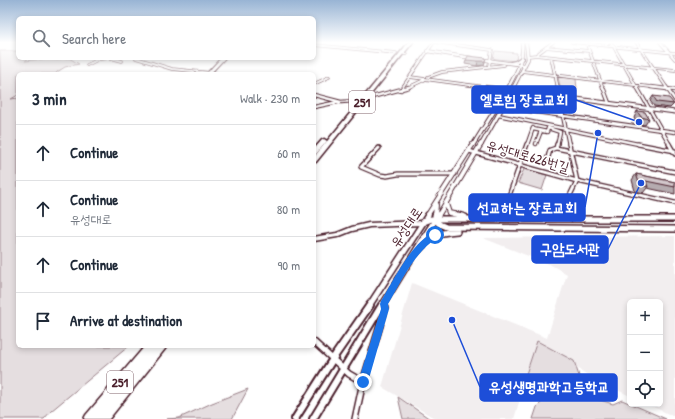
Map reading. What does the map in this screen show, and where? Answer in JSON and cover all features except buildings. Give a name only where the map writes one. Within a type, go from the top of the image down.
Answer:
[{"type":"highway","name":"251","points":[[316,151],[391,62]]},
{"type":"highway","name":"251","points":[[316,159],[394,62]]},
{"type":"highway","name":"251","points":[[90,419],[149,348]]},
{"type":"highway","name":"251","points":[[102,419],[160,348]]},
{"type":"main road","points":[[210,72],[220,62]]},
{"type":"main road","points":[[508,63],[517,62]]},
{"type":"street","points":[[87,65],[94,62]]},
{"type":"street","points":[[148,62],[172,69],[200,72]]},
{"type":"street","points":[[401,90],[420,62]]},
{"type":"street","points":[[488,66],[489,62]]},
{"type":"street","points":[[499,62],[525,66]]},
{"type":"street","name":"유성대로","points":[[313,419],[476,153],[502,107],[520,62]]},
{"type":"street","name":"유성대로","points":[[295,419],[333,359],[379,292],[422,223],[436,205],[469,151],[522,71],[526,62]]},
{"type":"street","points":[[552,62],[567,130],[576,181],[559,219]]},
{"type":"street","points":[[593,62],[609,103]]},
{"type":"street","points":[[597,62],[675,70]]},
{"type":"street","points":[[621,62],[674,152]]},
{"type":"street","points":[[650,62],[675,100]]},
{"type":"street","points":[[428,78],[442,72],[504,65]]},
{"type":"street","points":[[522,71],[675,90]]},
{"type":"street","points":[[316,83],[326,80],[329,77]]},
{"type":"street","points":[[410,78],[675,112]]},
{"type":"street","points":[[372,97],[401,90],[425,80]]},
{"type":"street","points":[[316,95],[341,102]]},
{"type":"street","points":[[316,106],[354,101]]},
{"type":"street","points":[[502,107],[675,132]]},
{"type":"street","points":[[498,115],[674,152]]},
{"type":"street","points":[[501,219],[535,124]]},
{"type":"street","points":[[533,129],[547,132],[548,128],[560,132],[556,148]]},
{"type":"street","points":[[536,144],[541,131]]},
{"type":"street","points":[[379,148],[361,167],[380,175],[387,176],[398,174],[455,174]]},
{"type":"street","points":[[547,161],[550,150],[556,148],[675,172]]},
{"type":"street","name":"유성대로626번길","points":[[469,151],[576,181],[675,203]]},
{"type":"street","points":[[446,204],[448,211],[452,214],[492,219]]},
{"type":"street","points":[[436,205],[435,219],[439,224],[446,227],[675,229]]},
{"type":"street","points":[[316,239],[337,235],[352,229],[369,225],[422,223],[426,220],[435,219],[675,219]]},
{"type":"street","points":[[492,219],[476,222],[478,226],[492,228]]},
{"type":"street","points":[[411,258],[435,235],[453,231],[492,228]]},
{"type":"street","points":[[355,419],[363,382],[385,309],[384,304]]},
{"type":"street","points":[[316,344],[348,374],[363,382]]},
{"type":"shaded area","points":[[0,62],[75,62],[79,64],[65,67],[57,72],[16,72],[16,96],[11,99],[16,98],[16,348],[127,348],[51,411],[44,419],[0,419]]},
{"type":"shaded area","points":[[558,77],[576,79],[577,89],[560,87]]},
{"type":"shaded area","points":[[542,100],[559,102],[562,115],[553,114],[553,111],[543,109]]},
{"type":"shaded area","points":[[524,169],[547,175],[542,190],[518,183]]},
{"type":"shaded area","points":[[675,236],[675,417],[653,407],[663,407],[663,299],[627,299],[627,395],[592,378],[537,341],[514,419],[436,419],[382,387],[412,283],[547,338],[567,274],[551,265],[483,238]]},
{"type":"shaded area","points":[[537,341],[574,361],[581,382],[590,397],[613,404],[622,400],[627,402],[627,407],[638,407],[666,419],[533,419],[537,407],[541,403],[521,389]]},
{"type":"shaded area","points":[[248,389],[232,419],[167,419],[179,418]]},
{"type":"shaded area","points":[[398,397],[430,419],[403,419]]},
{"type":"tunnel","points":[[354,101],[372,97]]},
{"type":"place","name":"엘로힘 장로교회","points":[[639,122]]},
{"type":"place","name":"선교하는 장로교회","points":[[598,133]]},
{"type":"place","name":"구암도서관","points":[[641,183]]},
{"type":"place","name":"유성생명과학고등학교","points":[[452,320]]},
{"type":"route","points":[[363,382],[385,309],[384,304],[411,258],[431,237],[435,235]]}]
